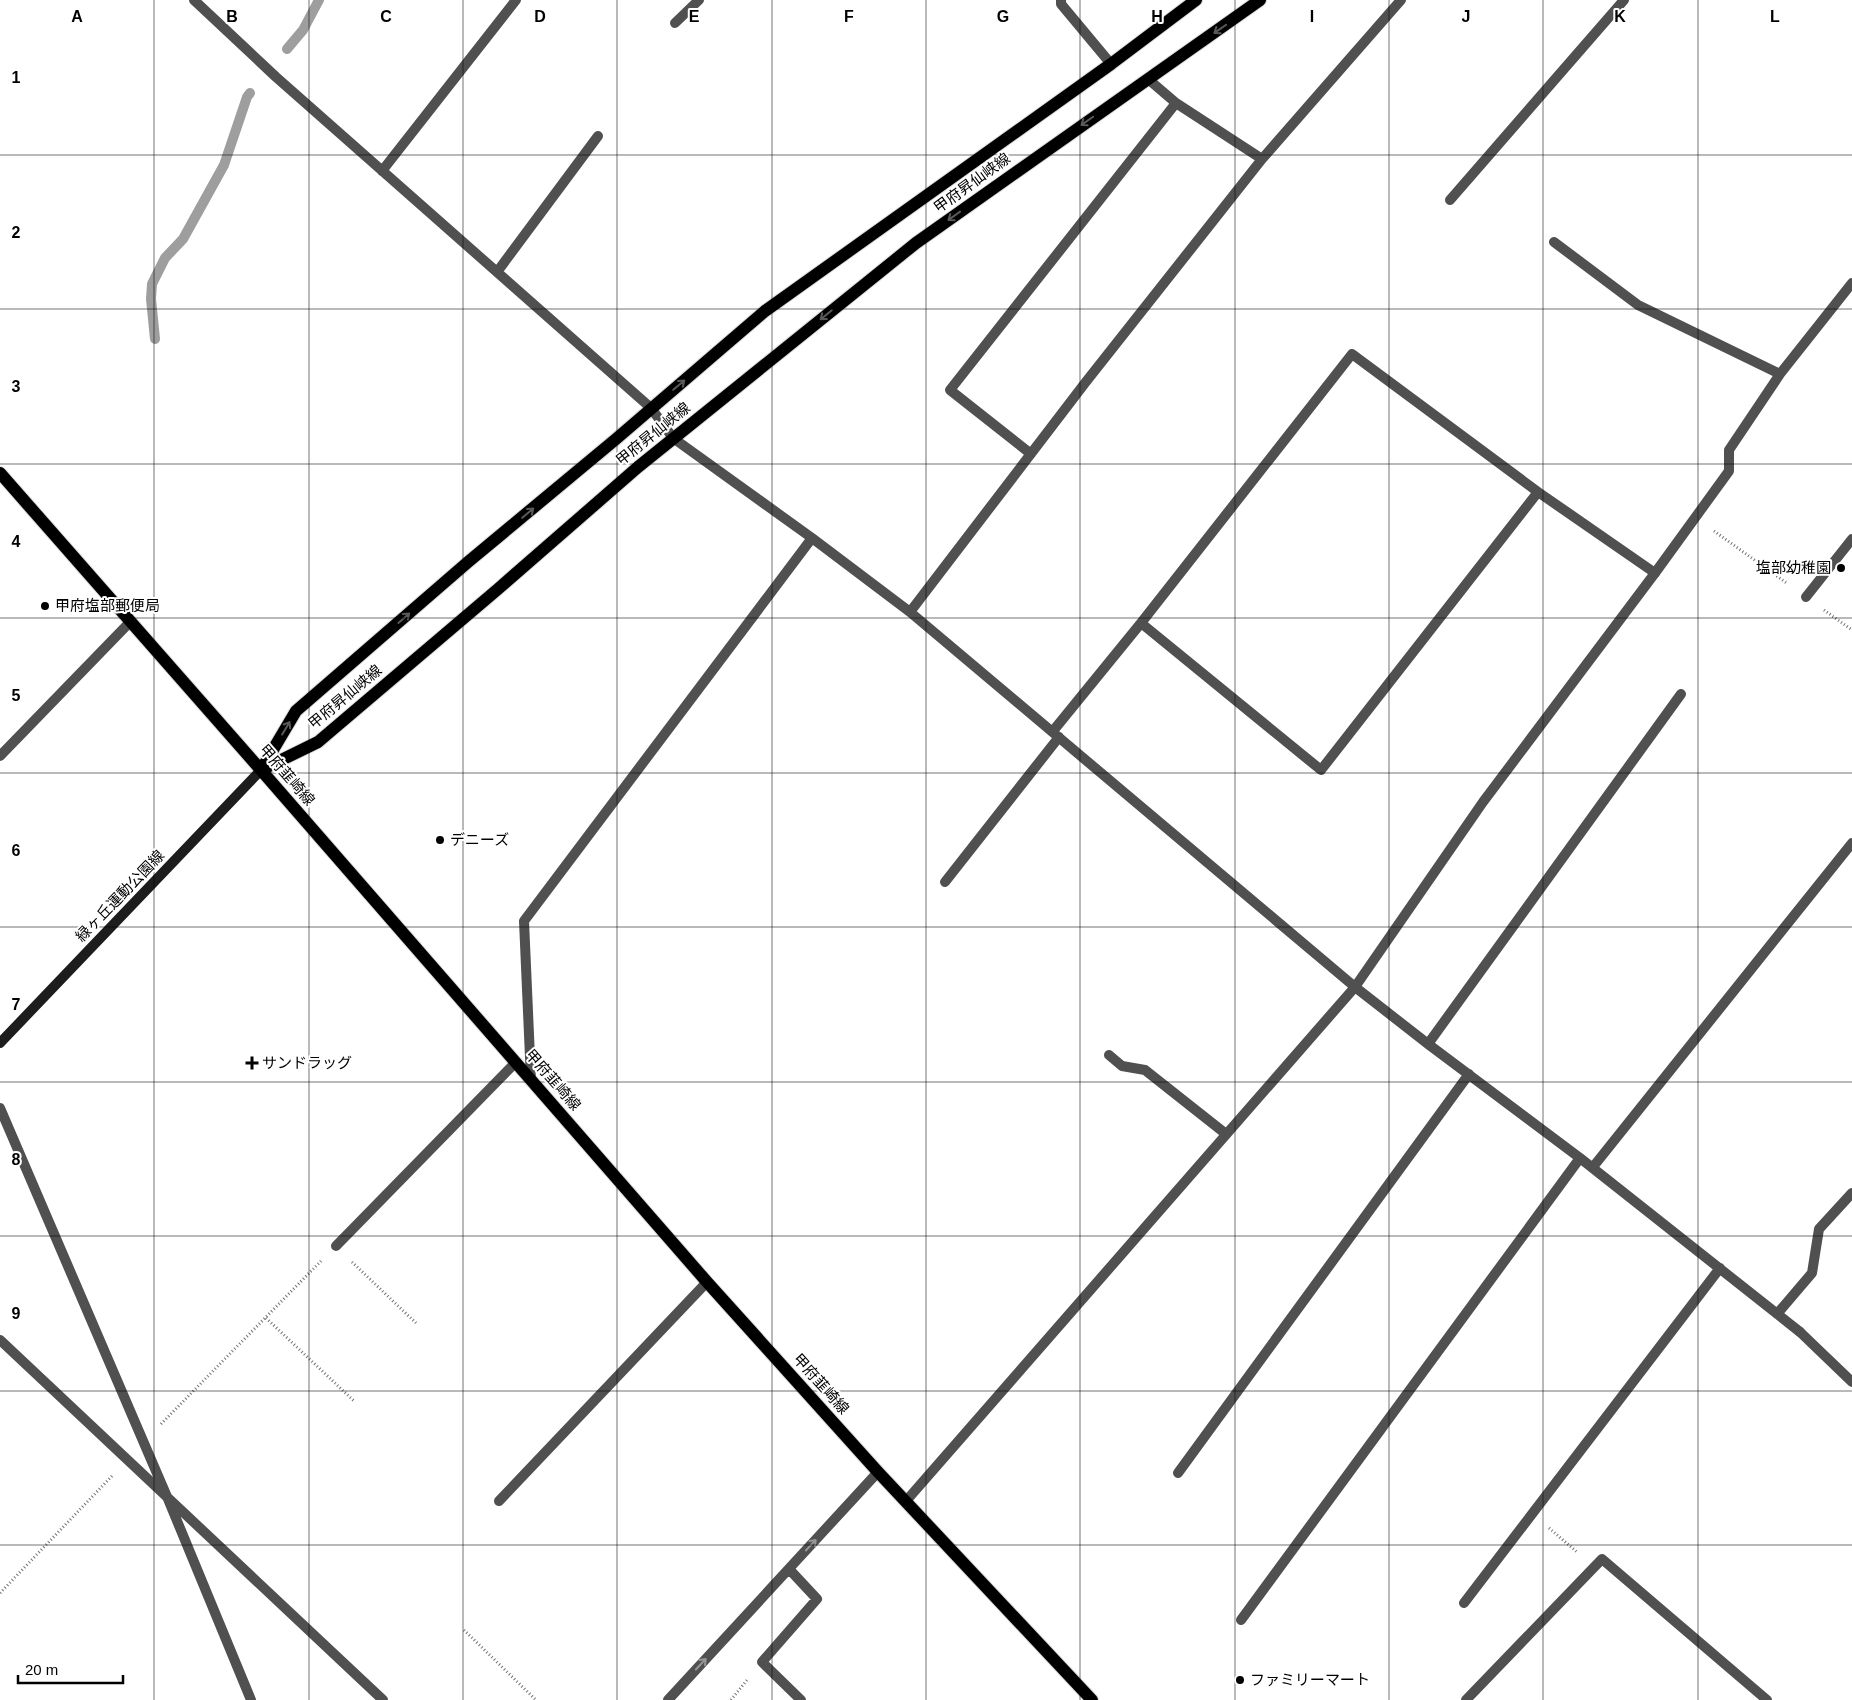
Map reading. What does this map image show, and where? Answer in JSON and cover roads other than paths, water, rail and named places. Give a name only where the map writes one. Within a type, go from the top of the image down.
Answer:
[{"type":"main road","name":"甲府昇仙峡線","points":[[261,770],[296,711],[468,562],[766,311],[1111,64],[1196,0]]},
{"type":"main road","name":"甲府昇仙峡線","points":[[261,770],[318,742],[673,438],[916,243],[1260,0]]},
{"type":"main road","name":"甲府韮崎線","points":[[0,473],[707,1282],[878,1472],[1092,1700]]},
{"type":"main road","name":"緑ヶ丘運動公園線","points":[[0,1043],[261,770]]},
{"type":"street","points":[[194,0],[276,77],[651,408],[673,438],[812,538],[910,612],[1355,987],[1593,1168],[1720,1268],[1800,1332],[1852,1382]]},
{"type":"street","points":[[382,171],[516,0]]},
{"type":"street","points":[[675,23],[699,0]]},
{"type":"street","points":[[1061,0],[1061,4],[1111,64]]},
{"type":"street","points":[[910,612],[1262,159],[1401,0]]},
{"type":"street","points":[[1450,200],[1624,0]]},
{"type":"street","points":[[1148,79],[1176,103],[1262,159]]},
{"type":"street","points":[[1031,454],[950,390],[1176,103]]},
{"type":"street","points":[[497,272],[598,136]]},
{"type":"street","points":[[1554,242],[1638,305],[1780,374]]},
{"type":"street","points":[[906,1502],[1355,987],[1483,802],[1729,471],[1729,450],[1780,374],[1852,283]]},
{"type":"street","points":[[945,882],[1141,623],[1352,354],[1538,492],[1655,573]]},
{"type":"street","points":[[1141,623],[1321,770],[1538,492]]},
{"type":"street","points":[[531,1080],[524,921],[812,538]]},
{"type":"street","points":[[1806,597],[1852,539]]},
{"type":"street","points":[[0,756],[130,622]]},
{"type":"street","points":[[1428,1044],[1681,694]]},
{"type":"street","points":[[1593,1168],[1852,843]]},
{"type":"street","points":[[1109,1054],[1122,1066],[1145,1070],[1226,1134]]},
{"type":"street","points":[[336,1246],[516,1062]]},
{"type":"street","points":[[1178,1473],[1469,1074]]},
{"type":"street","points":[[0,1108],[168,1499],[251,1700]]},
{"type":"street","points":[[1241,1620],[1580,1158]]},
{"type":"street","points":[[1777,1314],[1812,1273],[1819,1229],[1852,1193]]},
{"type":"street","points":[[1464,1603],[1720,1268]]},
{"type":"street","points":[[500,1501],[707,1282]]},
{"type":"street","points":[[0,1340],[383,1700]]},
{"type":"street","points":[[668,1700],[878,1472]]},
{"type":"street","points":[[1466,1700],[1602,1559],[1767,1700]]},
{"type":"street","points":[[788,1569],[818,1599],[762,1662],[801,1700]]},
{"type":"waterway","points":[[287,49],[303,30],[319,0]]},
{"type":"waterway","points":[[155,339],[151,299],[152,284],[165,258],[183,239],[224,165],[250,93]]},
{"type":"place","name":"塩部幼稚園","points":[[1841,568]]},
{"type":"place","name":"甲府塩部郵便局","points":[[45,606]]},
{"type":"place","name":"デニーズ","points":[[440,840]]},
{"type":"place","name":"サンドラッグ","points":[[252,1063]]},
{"type":"place","name":"ファミリーマート","points":[[1240,1680]]}]
